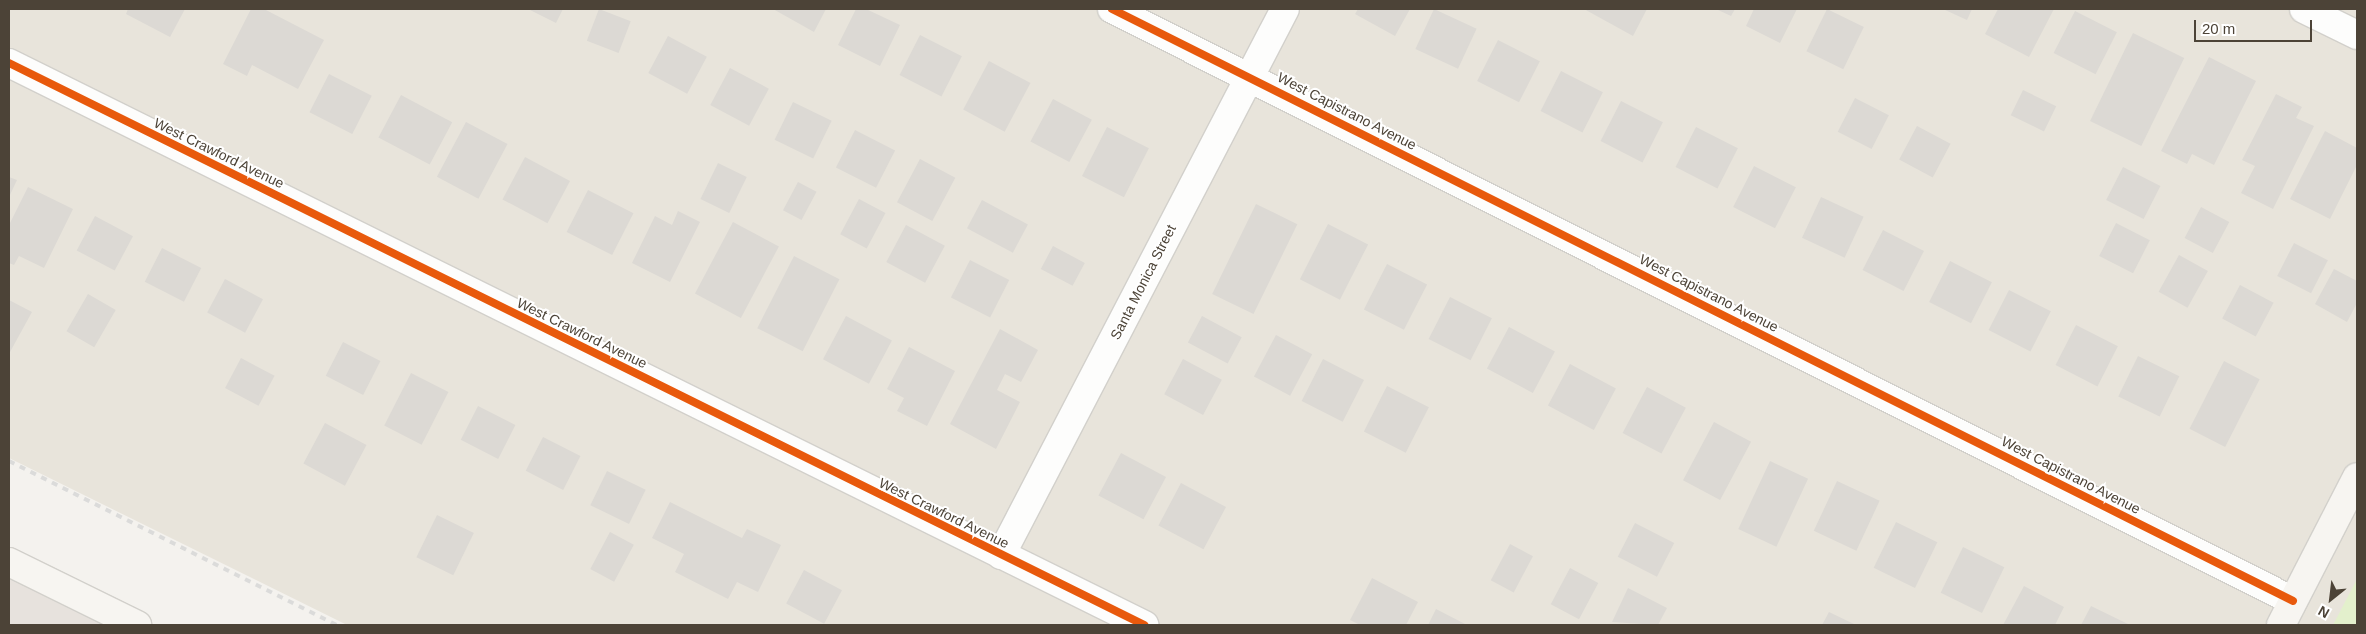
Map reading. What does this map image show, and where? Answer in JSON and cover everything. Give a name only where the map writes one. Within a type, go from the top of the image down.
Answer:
[{"type":"street","name":"West Capistrano Avenue","points":[[1112,9],[1250,76],[2293,601]]},
{"type":"street","name":"Santa Monica Street","points":[[1001,555],[1285,9]]},
{"type":"street","points":[[2304,9],[2357,35]]},
{"type":"street","name":"West Crawford Avenue","points":[[9,63],[1144,625]]},
{"type":"street","points":[[2281,625],[2357,477]]},
{"type":"street","points":[[9,562],[136,625]]},
{"type":"shaded area","points":[[9,9],[2357,9],[2357,625],[347,625],[9,458]]},
{"type":"shaded area","points":[[9,564],[135,625],[9,625]]},
{"type":"green space","points":[[2357,579],[2357,625],[2333,625]]},
{"type":"building","points":[[128,9],[185,9],[170,37],[126,14]]},
{"type":"building","points":[[251,9],[264,9],[324,40],[298,89],[252,65],[247,76],[223,64]]},
{"type":"building","points":[[528,9],[563,9],[556,23]]},
{"type":"building","points":[[599,9],[631,21],[619,53],[587,41]]},
{"type":"building","points":[[773,9],[826,9],[814,32]]},
{"type":"building","points":[[856,9],[866,9],[900,25],[880,66],[838,45]]},
{"type":"building","points":[[1358,9],[1410,9],[1395,36],[1355,14]]},
{"type":"building","points":[[1434,9],[1477,29],[1458,69],[1415,49]]},
{"type":"building","points":[[1584,9],[1647,9],[1633,36]]},
{"type":"building","points":[[1716,9],[1735,9],[1731,16]]},
{"type":"building","points":[[1754,9],[1797,9],[1780,43],[1746,26]]},
{"type":"building","points":[[1827,9],[1864,27],[1843,69],[1806,51]]},
{"type":"building","points":[[1943,9],[1972,9],[1967,20]]},
{"type":"building","points":[[1998,9],[2054,9],[2029,57],[1985,34]]},
{"type":"building","points":[[2075,11],[2117,32],[2096,74],[2054,53]]},
{"type":"building","points":[[2133,33],[2184,58],[2141,146],[2090,121]]},
{"type":"building","points":[[920,35],[962,56],[941,96],[900,75]]},
{"type":"building","points":[[668,36],[707,57],[687,94],[648,73]]},
{"type":"building","points":[[1498,40],[1540,61],[1519,102],[1477,81]]},
{"type":"building","points":[[2209,57],[2256,81],[2214,165],[2192,154],[2187,164],[2161,151]]},
{"type":"building","points":[[989,61],[1030,83],[1005,132],[963,110]]},
{"type":"building","points":[[730,68],[769,89],[749,126],[710,105]]},
{"type":"building","points":[[1561,71],[1603,92],[1582,132],[1541,111]]},
{"type":"building","points":[[329,74],[372,96],[352,134],[309,112]]},
{"type":"building","points":[[2023,90],[2056,106],[2044,131],[2011,115]]},
{"type":"building","points":[[2276,94],[2302,107],[2296,118],[2314,126],[2273,209],[2241,193],[2255,166],[2242,160]]},
{"type":"building","points":[[401,95],[452,122],[430,165],[378,137]]},
{"type":"building","points":[[1855,98],[1889,115],[1872,149],[1838,132]]},
{"type":"building","points":[[1053,99],[1092,120],[1069,162],[1030,141]]},
{"type":"building","points":[[1621,101],[1663,122],[1642,162],[1601,141]]},
{"type":"building","points":[[793,102],[832,121],[813,159],[775,140]]},
{"type":"building","points":[[466,122],[507,144],[478,199],[437,177]]},
{"type":"building","points":[[1917,126],[1951,144],[1933,177],[1899,160]]},
{"type":"building","points":[[1107,127],[1149,148],[1124,197],[1082,176]]},
{"type":"building","points":[[1696,127],[1738,148],[1717,188],[1676,167]]},
{"type":"building","points":[[855,130],[895,150],[876,188],[836,167]]},
{"type":"building","points":[[2325,131],[2357,148],[2357,165],[2330,219],[2290,199]]},
{"type":"building","points":[[525,157],[570,181],[547,223],[502,199]]},
{"type":"building","points":[[920,159],[955,178],[932,221],[897,202]]},
{"type":"building","points":[[718,163],[747,177],[729,213],[700,199]]},
{"type":"building","points":[[1754,166],[1796,187],[1775,228],[1733,207]]},
{"type":"building","points":[[2123,167],[2160,186],[2144,219],[2106,200]]},
{"type":"building","points":[[9,177],[17,180],[9,197]]},
{"type":"building","points":[[798,182],[817,192],[802,220],[783,210]]},
{"type":"building","points":[[28,187],[73,209],[44,268],[19,256],[14,265],[9,263],[9,225]]},
{"type":"building","points":[[588,190],[633,213],[612,255],[567,232]]},
{"type":"building","points":[[1821,197],[1864,217],[1845,258],[1802,238]]},
{"type":"building","points":[[859,199],[885,213],[867,248],[840,234]]},
{"type":"building","points":[[982,200],[1028,224],[1013,253],[967,228]]},
{"type":"building","points":[[1256,204],[1297,224],[1254,314],[1212,294]]},
{"type":"building","points":[[2201,207],[2229,222],[2213,253],[2185,238]]},
{"type":"building","points":[[678,211],[700,222],[670,282],[632,263],[655,216],[672,225]]},
{"type":"building","points":[[95,216],[133,236],[115,271],[77,250]]},
{"type":"building","points":[[733,222],[779,246],[741,318],[695,294]]},
{"type":"building","points":[[2116,223],[2150,240],[2133,273],[2099,256]]},
{"type":"building","points":[[1328,224],[1368,244],[1340,300],[1300,279]]},
{"type":"building","points":[[906,225],[945,246],[925,283],[886,262]]},
{"type":"building","points":[[1883,230],[1924,251],[1904,291],[1863,270]]},
{"type":"building","points":[[2294,243],[2328,260],[2311,293],[2277,276]]},
{"type":"building","points":[[1053,246],[1085,263],[1073,286],[1041,269]]},
{"type":"building","points":[[162,248],[201,268],[184,302],[145,282]]},
{"type":"building","points":[[2179,255],[2208,271],[2188,308],[2159,292]]},
{"type":"building","points":[[794,256],[839,279],[803,351],[757,328]]},
{"type":"building","points":[[970,260],[1009,280],[990,317],[951,297]]},
{"type":"building","points":[[1950,261],[1992,282],[1971,323],[1929,302]]},
{"type":"building","points":[[1387,264],[1427,284],[1404,330],[1364,309]]},
{"type":"building","points":[[2334,269],[2357,281],[2357,303],[2347,322],[2315,304]]},
{"type":"building","points":[[225,279],[263,299],[245,333],[207,313]]},
{"type":"building","points":[[2240,285],[2274,303],[2256,336],[2222,319]]},
{"type":"building","points":[[2009,290],[2051,311],[2030,351],[1989,330]]},
{"type":"building","points":[[88,294],[116,310],[94,347],[66,331]]},
{"type":"building","points":[[1450,297],[1492,318],[1471,360],[1429,339]]},
{"type":"building","points":[[9,300],[32,312],[10,352],[9,351]]},
{"type":"building","points":[[846,316],[892,340],[869,384],[823,359]]},
{"type":"building","points":[[1202,316],[1242,337],[1228,364],[1188,342]]},
{"type":"building","points":[[2076,325],[2118,346],[2097,386],[2056,365]]},
{"type":"building","points":[[1509,327],[1555,351],[1533,393],[1487,368]]},
{"type":"building","points":[[1000,329],[1038,350],[1021,382],[1005,374],[997,390],[1020,402],[996,449],[950,424]]},
{"type":"building","points":[[1276,335],[1312,354],[1290,396],[1254,376]]},
{"type":"building","points":[[343,342],[380,361],[363,395],[326,376]]},
{"type":"building","points":[[909,347],[955,371],[927,426],[897,411],[904,398],[887,389]]},
{"type":"building","points":[[2138,356],[2179,376],[2160,417],[2118,396]]},
{"type":"building","points":[[241,358],[275,376],[259,406],[225,388]]},
{"type":"building","points":[[1183,359],[1222,380],[1203,415],[1164,394]]},
{"type":"building","points":[[1323,359],[1364,380],[1343,422],[1302,401]]},
{"type":"building","points":[[2224,361],[2260,379],[2225,447],[2189,429]]},
{"type":"building","points":[[1570,364],[1616,388],[1594,430],[1548,405]]},
{"type":"building","points":[[411,373],[448,392],[422,445],[384,426]]},
{"type":"building","points":[[1387,386],[1429,407],[1406,453],[1364,431]]},
{"type":"building","points":[[1647,387],[1686,408],[1661,454],[1623,433]]},
{"type":"building","points":[[478,406],[515,425],[498,459],[461,440]]},
{"type":"building","points":[[1714,422],[1751,442],[1720,500],[1683,480]]},
{"type":"building","points":[[325,423],[366,445],[345,486],[303,464]]},
{"type":"building","points":[[543,437],[580,456],[563,490],[526,471]]},
{"type":"building","points":[[1121,453],[1166,477],[1143,519],[1098,495]]},
{"type":"building","points":[[1770,461],[1808,479],[1776,547],[1738,529]]},
{"type":"building","points":[[607,471],[646,490],[629,524],[590,505]]},
{"type":"building","points":[[1837,481],[1880,501],[1856,551],[1814,531]]},
{"type":"building","points":[[1181,483],[1226,507],[1203,549],[1158,525]]},
{"type":"building","points":[[670,502],[742,538],[747,529],[781,545],[758,592],[737,582],[728,599],[675,572],[684,554],[652,538]]},
{"type":"building","points":[[437,515],[474,533],[453,575],[416,557]]},
{"type":"building","points":[[1896,522],[1937,542],[1915,588],[1874,568]]},
{"type":"building","points":[[1635,523],[1674,543],[1657,577],[1618,557]]},
{"type":"building","points":[[610,532],[634,545],[614,582],[590,569]]},
{"type":"building","points":[[1510,544],[1533,556],[1514,592],[1491,580]]},
{"type":"building","points":[[1963,547],[2004,567],[1982,613],[1941,593]]},
{"type":"building","points":[[1570,568],[1598,583],[1579,619],[1551,604]]},
{"type":"building","points":[[804,570],[842,590],[824,624],[786,604]]},
{"type":"building","points":[[1372,578],[1418,602],[1406,625],[1360,625],[1350,620]]},
{"type":"building","points":[[2024,586],[2064,607],[2055,625],[2003,625]]},
{"type":"building","points":[[1628,588],[1667,608],[1658,625],[1612,622]]},
{"type":"building","points":[[2091,606],[2130,625],[2081,625]]},
{"type":"building","points":[[1436,609],[1467,625],[1428,625]]},
{"type":"building","points":[[1829,612],[1856,625],[1822,625]]},
{"type":"railway","points":[[9,461],[337,625]]},
{"type":"cycle path","points":[[1112,9],[2293,601]]},
{"type":"cycle path","points":[[9,63],[1144,625]]}]
